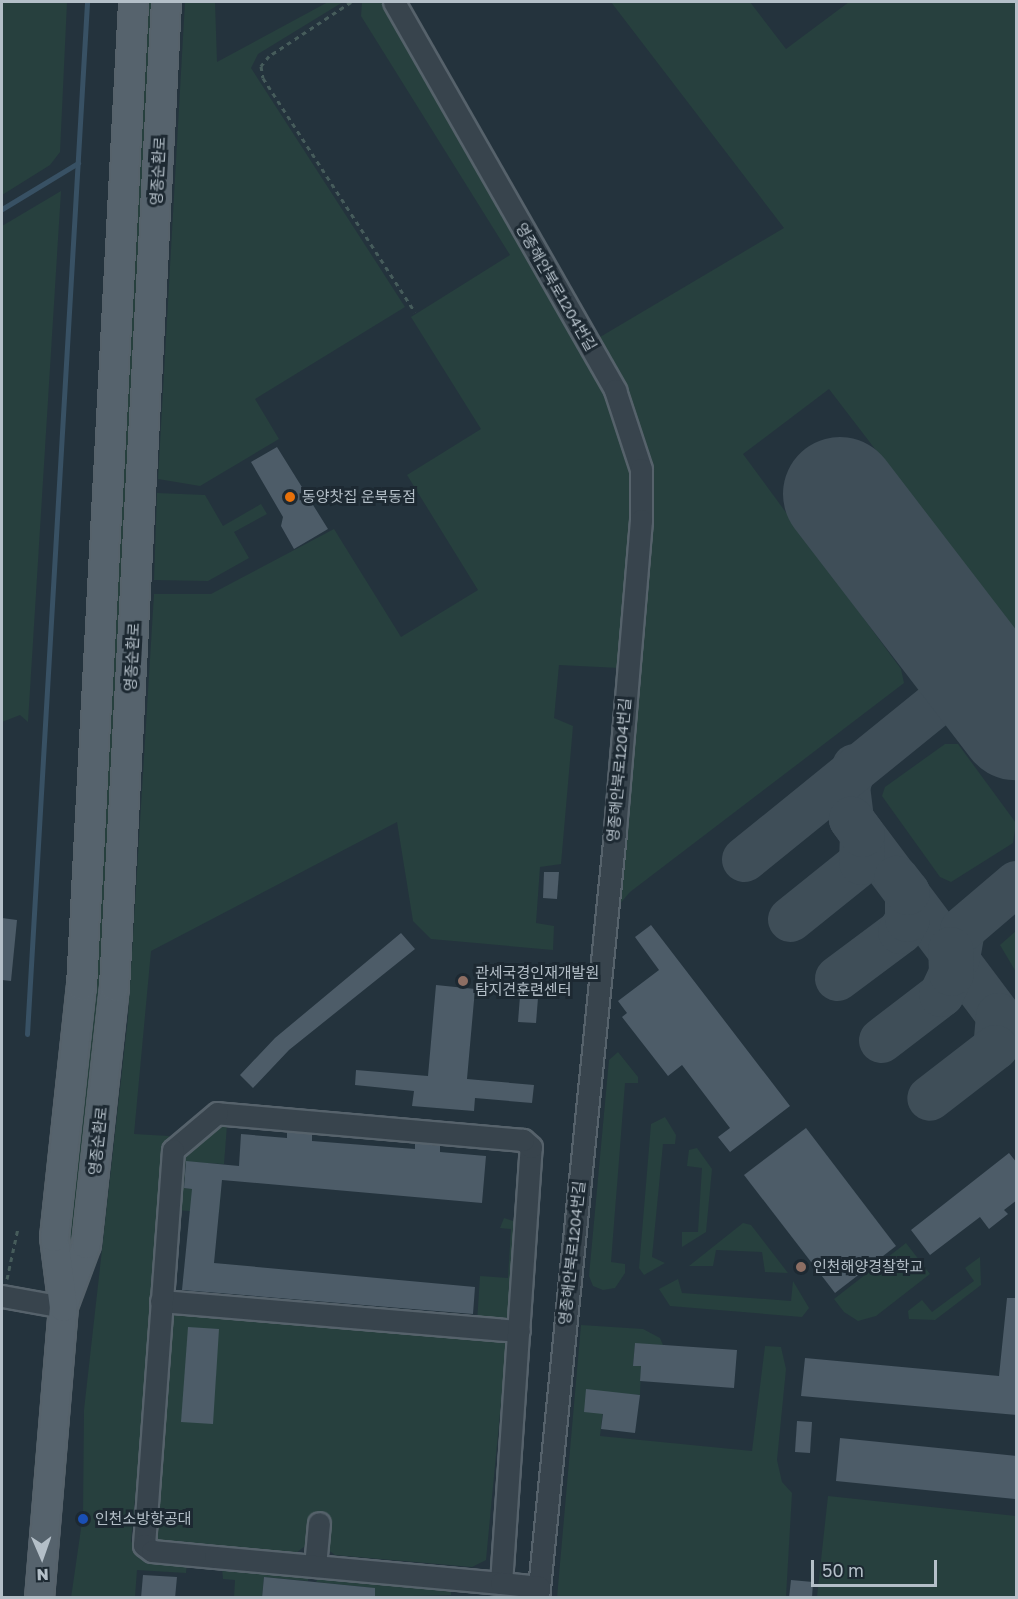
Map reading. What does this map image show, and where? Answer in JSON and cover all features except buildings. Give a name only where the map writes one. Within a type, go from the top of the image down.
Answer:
[{"type":"main road","name":"영종순환로","points":[[39,1598],[63,1307],[54,1237],[81,986],[133,2]]},
{"type":"main road","name":"영종순환로","points":[[63,1307],[86,1244],[114,987],[166,2]]},
{"type":"street","name":"영종해안북로1204번길","points":[[394,2],[615,390],[641,469],[641,520],[615,832],[539,1592]]},
{"type":"street","points":[[501,1583],[519,1331],[528,1142],[222,1111],[173,1150],[144,1545],[152,1551],[501,1583],[539,1592]]},
{"type":"street","points":[[3,1291],[63,1307]]},
{"type":"street","points":[[161,1301],[519,1331]]},
{"type":"street","points":[[315,1566],[319,1523]]},
{"type":"path","points":[[351,2],[269,56],[261,66],[263,78],[415,312]]},
{"type":"path","points":[[3,1291],[18,1228]]},
{"type":"green space","points":[[2,2],[67,2],[60,152],[50,165],[2,195]]},
{"type":"green space","points":[[140,2],[159,2],[103,1037],[73,1241],[69,1240]]},
{"type":"green space","points":[[185,2],[215,2],[217,62],[328,2],[343,2],[258,54],[251,68],[405,307],[255,399],[279,439],[200,486],[158,479]]},
{"type":"green space","points":[[362,2],[385,2],[621,421],[635,488],[620,668],[559,665],[554,718],[573,726],[561,864],[540,867],[536,923],[554,926],[553,950],[431,939],[413,921],[397,822],[151,951],[134,1134],[169,1136],[131,1541],[139,1558],[187,1561],[186,1573],[137,1570],[135,1597],[71,1598],[83,1515],[84,1410],[128,1018],[154,594],[211,594],[334,529],[401,637],[478,590],[407,475],[481,429],[411,317],[510,255],[361,16]]},
{"type":"green space","points":[[611,2],[750,2],[786,49],[849,2],[1016,2],[1016,633],[829,389],[743,454],[901,669],[904,683],[630,892],[618,906],[651,476],[628,398],[595,340],[784,228]]},
{"type":"green space","points":[[61,191],[28,722],[20,715],[2,722],[2,226]]},
{"type":"green space","points":[[157,493],[205,495],[223,526],[261,504],[267,514],[234,532],[249,558],[208,581],[154,580]]},
{"type":"green space","points":[[945,744],[958,744],[1016,823],[1013,843],[951,882],[940,877],[882,796],[885,787]]},
{"type":"green space","points":[[1016,931],[1016,972],[1000,945]]},
{"type":"green space","points":[[618,1052],[638,1077],[638,1083],[625,1083],[611,1262],[625,1264],[625,1273],[615,1288],[603,1290],[593,1286],[589,1276],[609,1060]]},
{"type":"green space","points":[[665,1117],[676,1135],[675,1144],[663,1144],[652,1257],[665,1263],[644,1275],[639,1268],[651,1124]]},
{"type":"green space","points":[[213,1123],[227,1125],[224,1164],[186,1162],[184,1188],[221,1191],[219,1213],[175,1210],[179,1152]]},
{"type":"green space","points":[[697,1148],[712,1169],[706,1232],[682,1247],[682,1232],[698,1232],[702,1168],[687,1166],[689,1150]]},
{"type":"green space","points":[[504,1218],[516,1222],[510,1321],[477,1323],[480,1276],[508,1278],[511,1229],[500,1228]]},
{"type":"green space","points":[[743,1223],[751,1225],[788,1273],[765,1272],[762,1252],[716,1250],[713,1266],[689,1266]]},
{"type":"green space","points":[[906,1243],[930,1274],[876,1316],[858,1321],[844,1312],[834,1299]]},
{"type":"green space","points":[[980,1257],[981,1285],[935,1320],[909,1319],[908,1311],[922,1300],[932,1312],[974,1281],[965,1268]]},
{"type":"green space","points":[[678,1279],[682,1293],[791,1301],[793,1281],[809,1308],[802,1317],[670,1306],[659,1289]]},
{"type":"green space","points":[[167,1309],[507,1340],[486,1560],[472,1567],[335,1555],[327,1549],[329,1520],[308,1519],[305,1546],[296,1553],[152,1539]]},
{"type":"green space","points":[[581,1325],[643,1329],[660,1338],[663,1345],[635,1344],[633,1366],[641,1366],[640,1395],[605,1392],[600,1436],[752,1451],[765,1346],[781,1347],[786,1369],[777,1460],[782,1482],[792,1493],[786,1597],[557,1598]]},
{"type":"green space","points":[[828,1496],[1016,1516],[1016,1597],[817,1597]]},
{"type":"green space","points":[[222,1568],[308,1575],[308,1581],[264,1577],[262,1597],[234,1597],[235,1580],[223,1579]]},
{"type":"green space","points":[[321,1574],[451,1588],[451,1595],[372,1597],[373,1588],[316,1582]]},
{"type":"waterway","points":[[27,1034],[87,2]]},
{"type":"waterway","points":[[2,209],[78,163]]},
{"type":"taxiway","points":[[744,859],[976,671]]},
{"type":"taxiway","points":[[854,766],[847,786],[851,819],[998,1015],[995,1047],[929,1098]]},
{"type":"taxiway","points":[[790,919],[861,862],[862,834],[851,819]]},
{"type":"taxiway","points":[[837,978],[900,931],[907,919],[907,892],[896,878]]},
{"type":"taxiway","points":[[957,958],[962,929],[1016,883]]},
{"type":"taxiway","points":[[881,1040],[941,994],[951,973],[950,949]]},
{"type":"runway","points":[[840,494],[1016,723]]},
{"type":"place","name":"동양찻집 운북동점","points":[[290,497]]},
{"type":"place","name":"관세국경인재개발원 탐지견훈련센터","points":[[463,981]]},
{"type":"place","name":"인천해양경찰학교","points":[[801,1267]]},
{"type":"place","name":"인천소방항공대","points":[[83,1519]]}]
